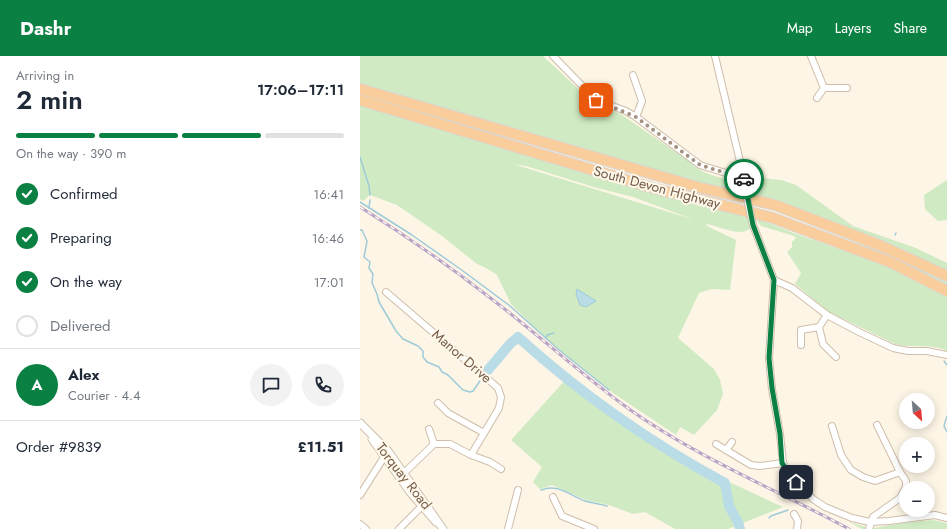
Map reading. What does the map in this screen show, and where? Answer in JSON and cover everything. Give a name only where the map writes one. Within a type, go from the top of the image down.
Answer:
[{"type":"highway","name":"South Devon Highway","points":[[360,89],[698,187],[775,205],[879,245],[947,276]]},
{"type":"highway","name":"South Devon Highway","points":[[360,100],[653,188],[773,218],[890,262],[947,291]]},
{"type":"street","points":[[553,56],[596,100],[636,117],[700,165],[726,173],[744,174]]},
{"type":"street","points":[[715,56],[744,174],[746,194],[753,225],[774,280],[769,358],[772,388],[780,434],[782,463],[790,475],[813,499],[836,512],[869,526],[935,515],[947,518]]},
{"type":"street","points":[[811,56],[824,88]]},
{"type":"street","points":[[633,75],[642,101],[636,117]]},
{"type":"street","points":[[824,88],[847,88]]},
{"type":"street","points":[[817,98],[824,88]]},
{"type":"street","points":[[774,280],[792,288],[827,315],[893,348],[908,351],[927,351],[947,355]]},
{"type":"street","name":"Manor Drive","points":[[386,292],[498,388],[501,397],[499,408],[470,455]]},
{"type":"street","points":[[801,345],[801,330],[819,327],[827,315]]},
{"type":"street","points":[[819,327],[823,344],[836,357]]},
{"type":"street","points":[[438,403],[448,413],[484,433]]},
{"type":"street","name":"Torquay Road","points":[[361,424],[386,454],[423,505],[443,529]]},
{"type":"street","points":[[877,425],[899,470]]},
{"type":"street","points":[[832,426],[841,455],[851,470],[863,477],[875,481],[899,472]]},
{"type":"street","points":[[429,429],[434,444]]},
{"type":"street","points":[[726,450],[732,442]]},
{"type":"street","points":[[402,475],[434,444],[450,444],[470,455],[490,462],[501,468]]},
{"type":"street","points":[[716,444],[751,465],[760,466],[782,463]]},
{"type":"street","points":[[360,495],[386,454]]},
{"type":"street","points":[[869,526],[873,517],[894,504],[904,493],[906,481],[901,473]]},
{"type":"street","points":[[508,529],[518,490]]},
{"type":"street","points":[[553,497],[562,516],[594,529]]},
{"type":"street","points":[[399,529],[423,505]]},
{"type":"street","points":[[794,514],[798,520],[797,529]]},
{"type":"street","points":[[360,524],[366,529]]},
{"type":"green space","points":[[360,56],[543,56],[588,98],[622,115],[695,167],[713,176],[739,183],[738,197],[360,89]]},
{"type":"green space","points":[[360,104],[714,209],[744,213],[751,224],[750,229],[745,231],[740,232],[728,230],[706,224],[707,226],[736,240],[730,290],[712,289],[699,293],[678,338],[714,369],[720,380],[723,394],[717,410],[694,435],[680,427],[676,435],[613,393],[568,358],[511,304],[497,275],[477,264],[442,236],[397,205],[370,195],[363,201],[360,199]],"holes":[[[513,164],[526,166],[597,188],[633,197],[695,220]]]},
{"type":"green space","points":[[762,178],[781,180],[796,185],[853,226],[916,248],[947,263],[947,276],[749,195],[754,180]]},
{"type":"green space","points":[[947,180],[947,220],[938,221],[925,209],[924,195]]},
{"type":"green space","points":[[752,206],[887,254],[947,282],[947,287],[753,210]]},
{"type":"green space","points":[[754,217],[791,232],[890,267],[947,294],[947,351],[935,347],[895,344],[829,312],[795,284],[801,273],[787,252],[792,247],[792,242],[796,238],[794,236],[761,226]]},
{"type":"green space","points":[[568,377],[615,415],[666,450],[783,507],[728,529],[675,529],[645,512],[633,514],[609,505],[586,500],[552,485],[540,489],[533,482],[542,467],[511,440]]},
{"type":"green space","points":[[933,520],[947,523],[947,529],[862,529],[849,522],[874,528]]},
{"type":"water","points":[[577,289],[596,301],[586,307],[580,305],[576,294]]},
{"type":"waterway","points":[[360,157],[369,186],[370,195]]},
{"type":"waterway","points":[[369,208],[370,200]]},
{"type":"waterway","points":[[360,202],[412,235],[510,306],[558,349],[609,390]]},
{"type":"waterway","points":[[360,230],[362,230],[367,241],[364,257],[370,262],[369,268],[373,274],[372,283],[379,302],[396,331],[403,339],[418,346],[423,351],[423,357],[427,362],[439,367],[442,372],[448,375],[463,390],[470,392],[473,391],[480,381]]},
{"type":"waterway","points":[[546,338],[547,335],[554,333]]},
{"type":"waterway","points":[[488,370],[510,344],[518,337],[592,398],[617,416],[697,468],[725,483],[729,506],[738,522],[740,529]]},
{"type":"waterway","points":[[944,361],[947,365]]},
{"type":"waterway","points":[[947,416],[944,426],[947,432]]},
{"type":"waterway","points":[[541,490],[547,488],[558,489],[585,501],[607,506]]},
{"type":"waterway","points":[[769,518],[788,510]]},
{"type":"railway","points":[[360,207],[410,239],[458,273],[611,396],[655,427],[709,458],[849,529]]},
{"type":"way so far","points":[[596,100],[626,111],[636,117],[700,165],[715,171],[744,174],[744,179]]},
{"type":"route","points":[[744,179],[753,225],[774,280],[769,358],[772,388],[780,434],[782,463],[796,482]]}]
